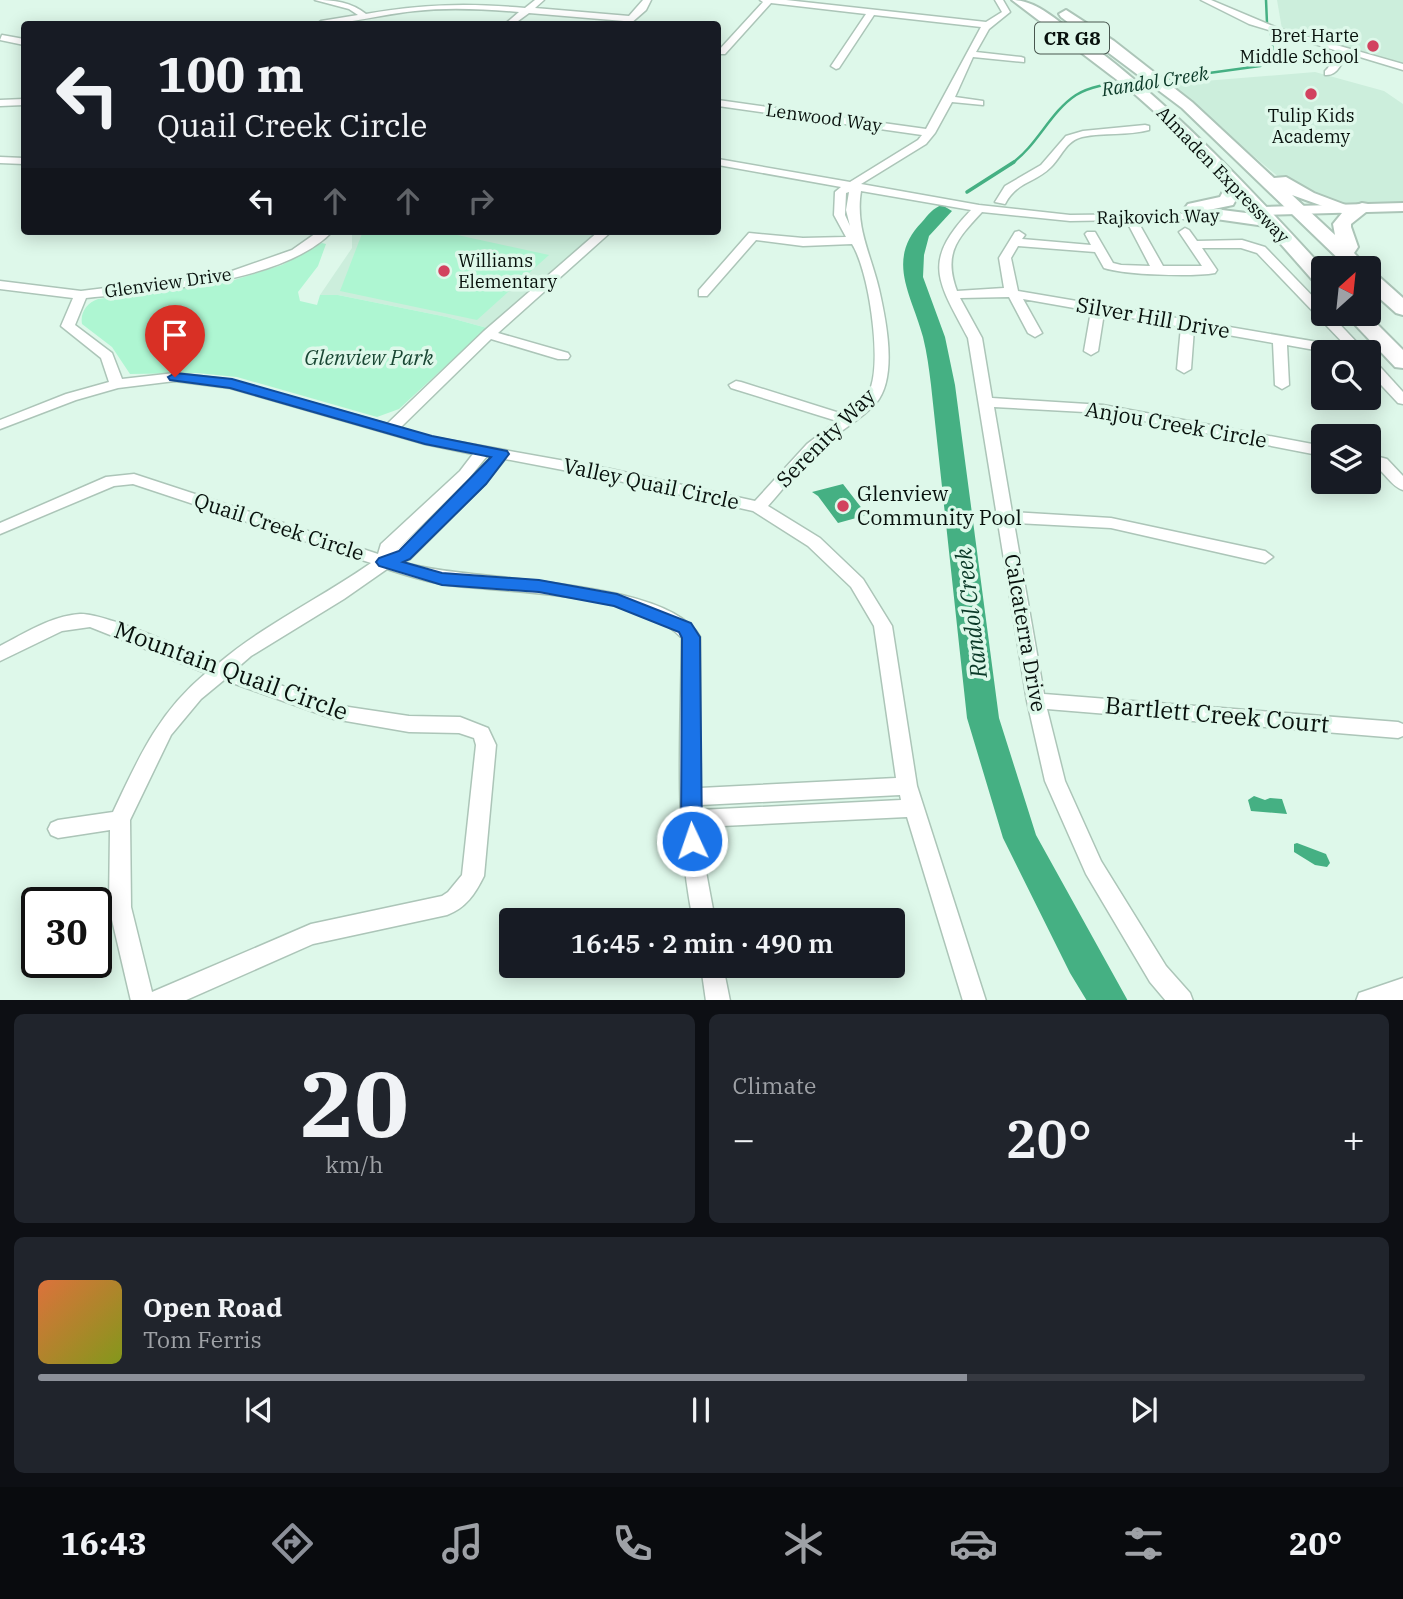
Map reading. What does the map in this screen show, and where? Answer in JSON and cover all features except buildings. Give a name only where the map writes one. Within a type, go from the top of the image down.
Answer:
[{"type":"main road","name":"Almaden Expressway","points":[[1018,0],[1128,82],[1170,117],[1268,217],[1311,266]]},
{"type":"main road","name":"Almaden Expressway","points":[[1045,0],[1155,79],[1253,167],[1346,256]]},
{"type":"main road","points":[[1253,167],[1299,193],[1343,208]]},
{"type":"main road","points":[[1194,208],[1227,201],[1236,184]]},
{"type":"main road","points":[[1350,256],[1349,247],[1340,230],[1341,225],[1362,208]]},
{"type":"main road","points":[[1222,215],[1268,217]]},
{"type":"main road","points":[[1381,289],[1403,309]]},
{"type":"main road","points":[[1367,326],[1403,362]]},
{"type":"street","points":[[319,0],[352,7],[363,15]]},
{"type":"street","points":[[513,21],[540,0]]},
{"type":"street","points":[[630,21],[647,0]]},
{"type":"street","points":[[722,52],[767,0],[986,25],[1003,17],[1005,8],[999,0]]},
{"type":"street","points":[[1205,0],[1234,17],[1264,29],[1351,50],[1403,67]]},
{"type":"street","points":[[335,21],[415,8],[476,6],[621,21]]},
{"type":"street","points":[[836,66],[872,12]]},
{"type":"street","points":[[855,186],[870,172],[922,142],[930,133],[950,99],[986,25]]},
{"type":"street","points":[[2,38],[21,41]]},
{"type":"street","points":[[1328,73],[1336,67],[1340,56],[1351,50]]},
{"type":"street","points":[[972,54],[1021,60]]},
{"type":"street","points":[[950,99],[980,103]]},
{"type":"street","points":[[0,103],[21,102]]},
{"type":"street","name":"Lenwood Way","points":[[721,103],[930,133]]},
{"type":"street","points":[[1001,202],[1008,189],[1049,164],[1060,144],[1078,135],[1133,132],[1145,128]]},
{"type":"street","points":[[0,160],[21,161]]},
{"type":"street","name":"Rajkovich Way","points":[[721,163],[871,191],[979,208],[1070,218],[1222,215]]},
{"type":"street","name":"Rajkovich Way","points":[[855,186],[874,184],[960,197],[1073,209],[1244,208],[1268,217]]},
{"type":"street","name":"Serenity Way","points":[[758,507],[819,442],[848,420],[877,390],[882,345],[879,315],[857,240],[858,229],[852,207],[856,195],[855,186]]},
{"type":"street","points":[[960,197],[979,208],[994,205],[1048,212],[1073,209]]},
{"type":"street","points":[[1268,217],[1297,209],[1403,207]]},
{"type":"street","name":"Calcaterra Drive","points":[[979,208],[947,248],[945,270],[975,338],[1036,701],[1055,781],[1093,867],[1158,974],[1182,1000]]},
{"type":"street","points":[[1130,218],[1160,270]]},
{"type":"street","points":[[1091,234],[1108,265],[1120,269],[1211,270],[1185,232]]},
{"type":"street","name":"Glenview Drive","points":[[0,285],[81,295],[234,274],[296,253],[321,235]]},
{"type":"street","points":[[390,429],[489,334],[601,235]]},
{"type":"street","points":[[703,293],[754,236],[803,242],[857,240]]},
{"type":"street","points":[[1035,333],[1009,286],[1005,258],[1017,239],[1098,250]]},
{"type":"street","points":[[1194,245],[1242,244],[1261,250],[1347,340]]},
{"type":"street","name":"Silver Hill Drive","points":[[954,295],[1003,292],[1311,345]]},
{"type":"street","points":[[81,295],[68,326],[107,356],[117,384]]},
{"type":"street","points":[[1091,351],[1098,309]]},
{"type":"street","points":[[1184,369],[1188,324]]},
{"type":"street","points":[[489,334],[562,356]]},
{"type":"street","points":[[1280,340],[1282,385]]},
{"type":"street","points":[[1381,376],[1403,400]]},
{"type":"street","name":"Valley Quail Circle","points":[[0,425],[71,397],[117,384],[175,377],[232,384],[390,429],[482,451],[610,474],[758,507],[823,550],[857,583],[883,626],[907,786],[975,1000]]},
{"type":"street","points":[[736,385],[848,420]]},
{"type":"street","name":"Anjou Creek Circle","points":[[986,402],[1103,409],[1311,449]]},
{"type":"street","points":[[384,562],[387,548],[465,474],[482,451]]},
{"type":"street","points":[[142,1000],[120,907],[120,820],[164,730],[194,694],[267,635],[338,595],[384,562],[404,555],[480,480],[501,454]]},
{"type":"street","points":[[1381,462],[1403,485]]},
{"type":"street","name":"Quail Creek Circle","points":[[0,528],[124,478],[442,579],[539,586],[617,600],[685,628],[691,637],[690,797],[693,862],[702,908]]},
{"type":"street","points":[[1005,517],[1111,523],[1265,557]]},
{"type":"street","name":"Mountain Quail Circle","points":[[0,654],[64,623],[79,619],[92,621],[334,712],[409,724],[460,725],[481,733],[486,745],[473,876],[467,890],[447,905],[312,934],[157,1000]]},
{"type":"street","name":"Bartlett Creek Court","points":[[1036,701],[1398,730]]},
{"type":"street","points":[[690,797],[907,786]]},
{"type":"street","points":[[691,819],[913,808]]},
{"type":"street","points":[[58,829],[120,820]]},
{"type":"street","points":[[714,978],[718,1000]]},
{"type":"street","points":[[1367,1000],[1403,989]]},
{"type":"shaded area","name":"Bret Harte Middle School","points":[[1277,0],[1403,0],[1403,64],[1282,29]]},
{"type":"shaded area","points":[[1315,72],[1384,91],[1403,104],[1403,202],[1311,204],[1167,84]]},
{"type":"shaded area","name":"Williams Elementary","points":[[352,235],[592,235],[487,328],[338,295],[320,295],[352,248]]},
{"type":"shaded area","name":"Glenview Community Pool","points":[[843,484],[867,515],[838,523],[812,492]]},
{"type":"shaded area","points":[[1254,796],[1265,800],[1282,799],[1287,814],[1251,811],[1248,800]]},
{"type":"shaded area","points":[[1294,844],[1326,854],[1330,863],[1327,867],[1315,865],[1294,852]]},
{"type":"green space","name":"Williams Elementary","points":[[361,235],[457,235],[549,255],[477,320],[340,291]]},
{"type":"green space","name":"Glenview Park","points":[[322,243],[326,244],[318,266],[298,292],[300,301],[317,305],[320,295],[338,295],[487,328],[399,409],[377,417],[237,377],[197,373],[130,374],[112,347],[82,324],[85,309],[98,299],[234,280],[282,265]]},
{"type":"waterway","name":"Randol Creek","points":[[1266,0],[1267,23]]},
{"type":"waterway","name":"Randol Creek","points":[[1158,80],[1260,66],[1273,53],[1271,34]]},
{"type":"waterway","name":"Randol Creek","points":[[1012,164],[1059,110],[1076,95],[1094,87],[1125,82]]},
{"type":"waterway","name":"Randol Creek","points":[[967,192],[1012,164]]},
{"type":"waterway","name":"Randol Creek","points":[[942,211],[920,235],[914,255],[913,277],[934,337],[943,385],[983,718],[1020,838],[1083,960],[1108,1000]]},
{"type":"place","name":"Bret Harte Middle School","points":[[1373,46]]},
{"type":"place","name":"Tulip Kids Academy","points":[[1311,94]]},
{"type":"place","name":"Williams Elementary","points":[[444,271]]},
{"type":"place","name":"Glenview Community Pool","points":[[843,506]]},
{"type":"route","points":[[175,377],[232,384],[430,441],[501,454],[480,480],[404,555],[384,562],[442,579],[539,586],[617,600],[685,628],[691,637],[692,841]]}]
